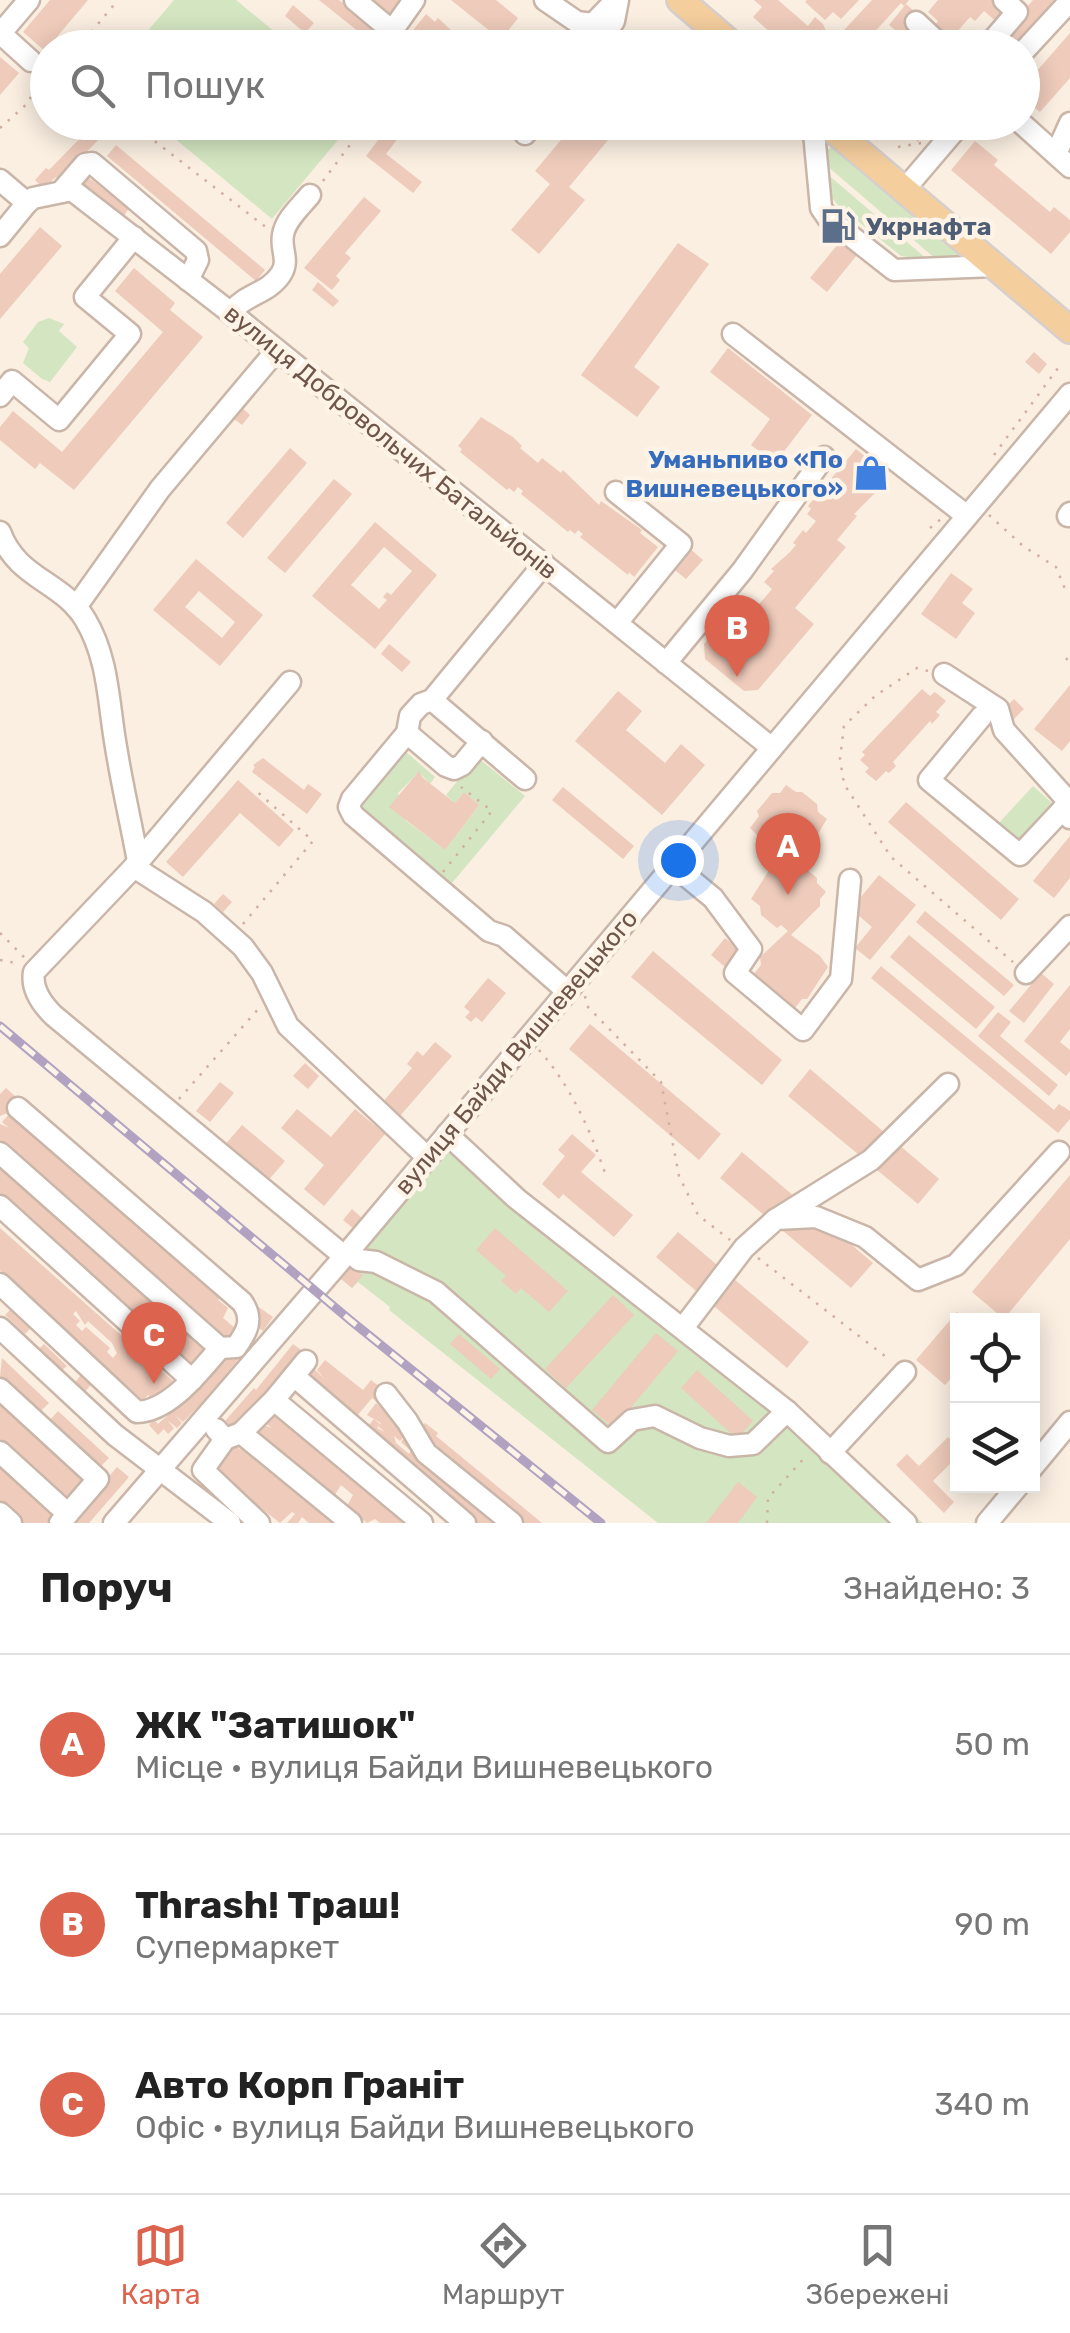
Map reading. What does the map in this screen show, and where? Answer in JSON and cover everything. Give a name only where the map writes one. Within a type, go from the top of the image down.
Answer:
[{"type":"main road","points":[[680,0],[715,30]]},
{"type":"main road","points":[[845,140],[1070,330]]},
{"type":"street","points":[[29,0],[0,34],[30,63]]},
{"type":"street","points":[[355,0],[391,30]]},
{"type":"street","points":[[393,30],[414,0]]},
{"type":"street","points":[[545,0],[577,22],[592,24],[617,0]]},
{"type":"street","points":[[608,30],[614,22],[617,0]]},
{"type":"street","points":[[995,30],[1018,12],[1004,0]]},
{"type":"street","points":[[1040,34],[1070,0]]},
{"type":"street","points":[[916,22],[925,30]]},
{"type":"street","points":[[1063,160],[1070,122]]},
{"type":"street","points":[[815,140],[821,208],[885,265],[900,270],[994,266]]},
{"type":"street","points":[[904,190],[947,140]]},
{"type":"street","points":[[1040,140],[1063,160]]},
{"type":"street","points":[[0,236],[33,198],[61,192],[85,164],[92,163],[196,250],[198,260],[188,280]]},
{"type":"street","points":[[0,180],[27,203]]},
{"type":"street","name":"вулиця Добровольчих Батальйонів","points":[[61,192],[72,190],[134,237],[772,748]]},
{"type":"street","points":[[230,313],[240,300],[269,287],[281,273],[285,259],[282,238],[289,221],[310,195]]},
{"type":"street","points":[[0,396],[12,381],[60,420],[130,334],[84,297],[134,237]]},
{"type":"street","points":[[734,334],[966,510]]},
{"type":"street","points":[[76,607],[151,499],[276,351]]},
{"type":"street","name":"вулиця Байди Вишневецького","points":[[116,1522],[772,748],[966,510],[1065,410]]},
{"type":"street","points":[[666,663],[742,571],[824,457]]},
{"type":"street","points":[[616,492],[681,544],[617,623]]},
{"type":"street","points":[[0,532],[15,561],[76,607],[94,636],[106,670],[136,864],[232,936],[257,964],[283,1020],[428,1157]]},
{"type":"street","points":[[544,564],[432,700],[421,704],[410,716],[408,733],[352,799],[350,807],[353,814],[490,932],[504,936],[567,991]]},
{"type":"street","points":[[944,674],[998,709],[1004,730],[1068,802],[1066,814],[1020,855],[929,780],[982,716]]},
{"type":"street","points":[[290,682],[136,864],[32,976],[48,1010],[346,1254],[376,1262],[436,1292],[608,1442],[632,1420],[655,1416],[700,1438],[729,1446],[754,1444],[788,1411]]},
{"type":"street","points":[[432,700],[525,779]]},
{"type":"street","points":[[408,733],[454,769],[482,742]]},
{"type":"street","points":[[673,865],[712,898],[751,949],[735,972],[803,1030],[841,979],[850,880]]},
{"type":"street","points":[[1026,973],[1070,926]]},
{"type":"street","points":[[683,1328],[744,1248],[776,1219],[870,1160],[948,1084]]},
{"type":"street","points":[[0,1153],[220,1348],[236,1348],[248,1331],[249,1312],[242,1302],[18,1108]]},
{"type":"street","points":[[447,1134],[517,1199],[788,1411],[906,1523]]},
{"type":"street","points":[[776,1219],[816,1217],[866,1237],[918,1280],[956,1265],[1059,1152]]},
{"type":"street","points":[[0,1206],[192,1380]]},
{"type":"street","points":[[0,1284],[137,1412]]},
{"type":"street","points":[[0,1328],[115,1434],[230,1523]]},
{"type":"street","points":[[115,1434],[137,1412],[151,1411],[192,1380],[220,1348]]},
{"type":"street","points":[[259,1523],[203,1470],[300,1369],[465,1523]]},
{"type":"street","points":[[823,1447],[905,1372]]},
{"type":"street","points":[[0,1390],[98,1480],[64,1518],[0,1452]]},
{"type":"street","points":[[386,1394],[426,1453],[512,1523]]},
{"type":"street","points":[[274,1400],[422,1523]]},
{"type":"street","points":[[206,1418],[351,1523]]},
{"type":"street","points":[[1040,1458],[1070,1422]]},
{"type":"street","points":[[986,1523],[1012,1493]]},
{"type":"street","points":[[0,1513],[11,1523]]},
{"type":"path","points":[[93,30],[118,0]]},
{"type":"path","points":[[0,128],[30,99]]},
{"type":"path","points":[[154,140],[282,238]]},
{"type":"path","points":[[310,195],[354,140]]},
{"type":"path","points":[[990,461],[1058,368]]},
{"type":"path","points":[[930,528],[966,510],[1056,566],[1065,589],[1070,591]]},
{"type":"path","points":[[1066,660],[1070,655]]},
{"type":"path","points":[[944,674],[917,668],[874,696],[844,726],[840,759],[844,784],[891,857],[1026,973]]},
{"type":"path","points":[[434,884],[492,811],[456,783]]},
{"type":"path","points":[[232,936],[313,841],[254,789]]},
{"type":"path","points":[[0,933],[37,970]]},
{"type":"path","points":[[581,974],[587,1006],[661,1082],[679,1176],[698,1215],[905,1372]]},
{"type":"path","points":[[168,1111],[271,994]]},
{"type":"path","points":[[528,1038],[568,1090],[605,1172]]},
{"type":"path","points":[[767,1523],[768,1498],[823,1447]]},
{"type":"green space","points":[[174,0],[236,0],[272,30],[148,30]]},
{"type":"green space","points":[[177,140],[338,140],[272,219]]},
{"type":"green space","points":[[831,147],[961,254],[957,259],[937,260],[826,165],[826,152]]},
{"type":"green space","points":[[826,173],[928,260],[901,256],[838,205],[828,193]]},
{"type":"green space","points":[[49,318],[64,324],[59,331],[77,347],[50,382],[23,363],[29,348],[23,342],[38,322]]},
{"type":"green space","points":[[406,752],[435,777],[430,784],[419,772],[398,793],[405,820],[445,850],[479,805],[464,792],[455,803],[446,795],[472,763],[482,761],[525,796],[452,883],[363,810],[362,803]]},
{"type":"green space","points":[[1033,786],[1053,804],[1019,841],[999,823]]},
{"type":"green space","points":[[445,1150],[923,1523],[658,1523],[358,1282],[352,1288],[340,1278],[359,1260],[436,1153]]},
{"type":"building","points":[[50,0],[88,0],[63,30],[30,30],[30,38],[23,32]]},
{"type":"building","points":[[319,0],[339,0],[376,30],[356,30]]},
{"type":"building","points":[[363,0],[411,0],[393,23]]},
{"type":"building","points":[[451,0],[496,0],[518,18],[509,30],[488,30]]},
{"type":"building","points":[[754,0],[778,0],[808,26],[815,17],[826,30],[768,30],[753,17],[762,7]]},
{"type":"building","points":[[807,0],[859,0],[841,19],[833,12],[825,20]]},
{"type":"building","points":[[872,0],[909,0],[904,6],[901,3],[876,30],[844,30]]},
{"type":"building","points":[[938,0],[992,0],[1008,14],[999,24],[984,11],[975,21],[970,17],[959,30],[933,30],[938,21],[928,12]]},
{"type":"building","points":[[1033,0],[1054,0],[1028,30],[1007,30]]},
{"type":"building","points":[[906,4],[916,13],[904,27],[908,30],[895,30],[889,25]]},
{"type":"building","points":[[293,5],[314,23],[308,30],[301,30],[285,16]]},
{"type":"building","points":[[426,14],[435,22],[438,18],[451,30],[413,30]]},
{"type":"building","points":[[1070,33],[1070,78],[1040,112],[1040,67]]},
{"type":"building","points":[[0,57],[19,73],[0,95]]},
{"type":"building","points":[[78,140],[98,140],[59,180],[56,177],[43,188],[35,180],[46,168],[49,170]]},
{"type":"building","points":[[378,140],[396,140],[386,154],[422,182],[413,193],[366,156]]},
{"type":"building","points":[[561,140],[608,140],[569,187],[585,200],[539,254],[511,230],[550,184],[535,171]]},
{"type":"building","points":[[975,141],[998,160],[994,165],[1050,212],[1054,207],[1070,220],[1070,232],[1051,254],[951,170]]},
{"type":"building","points":[[116,145],[265,270],[256,281],[107,156]]},
{"type":"building","points":[[84,174],[129,208],[122,219],[76,184]]},
{"type":"building","points":[[364,197],[381,211],[345,253],[351,258],[336,276],[340,280],[332,290],[304,268]]},
{"type":"building","points":[[853,226],[870,239],[827,292],[810,278]]},
{"type":"building","points":[[40,227],[62,246],[0,319],[0,274]]},
{"type":"building","points":[[678,243],[709,264],[634,367],[660,387],[637,417],[581,375]]},
{"type":"building","points":[[134,268],[175,303],[170,310],[203,337],[74,490],[40,463],[35,469],[0,440],[0,427],[13,411],[62,452],[163,332],[115,291]]},
{"type":"building","points":[[318,282],[339,301],[333,307],[312,290]]},
{"type":"building","points":[[728,348],[812,415],[775,463],[751,445],[770,419],[710,372]]},
{"type":"building","points":[[1034,352],[1047,364],[1039,374],[1025,362]]},
{"type":"building","points":[[239,405],[250,415],[242,425],[230,416]]},
{"type":"building","points":[[481,417],[513,437],[538,463],[542,458],[561,473],[563,470],[599,505],[601,501],[642,530],[640,533],[658,547],[634,577],[580,537],[583,534],[578,530],[575,534],[568,532],[521,494],[523,491],[518,487],[514,492],[507,490],[460,452],[458,446]]},
{"type":"building","points":[[290,448],[307,463],[243,538],[226,523]]},
{"type":"building","points":[[856,449],[887,475],[882,480],[885,483],[854,514],[857,516],[837,540],[846,547],[795,608],[814,624],[758,690],[744,691],[705,659],[704,644],[720,626],[732,637],[772,589],[764,582],[774,571],[771,569],[796,545],[793,543],[803,530],[806,533],[816,521],[807,514],[811,509],[808,506]]},
{"type":"building","points":[[334,479],[352,494],[285,573],[267,558]]},
{"type":"building","points":[[375,522],[437,575],[375,649],[312,596]],"holes":[[[384,547],[412,571],[391,595],[387,592],[383,597],[387,600],[379,609],[351,585]]]},
{"type":"building","points":[[688,547],[703,560],[686,579],[671,567]]},
{"type":"building","points":[[196,559],[263,615],[220,666],[153,610]],"holes":[[[199,591],[235,622],[222,638],[185,607]]]},
{"type":"building","points":[[951,573],[973,589],[962,603],[975,613],[956,639],[921,614]]},
{"type":"building","points":[[389,644],[411,662],[402,672],[381,654]]},
{"type":"building","points":[[1070,685],[1070,741],[1062,751],[1034,729]]},
{"type":"building","points":[[922,689],[930,696],[935,692],[946,701],[936,712],[940,715],[893,762],[896,766],[876,781],[865,772],[869,768],[860,760],[865,755],[862,752]]},
{"type":"building","points":[[618,691],[642,711],[626,730],[665,763],[681,744],[705,765],[662,815],[575,741]]},
{"type":"building","points":[[1014,699],[1024,709],[1013,720],[1003,710]]},
{"type":"building","points":[[263,758],[304,790],[308,784],[322,794],[307,814],[252,772],[253,765]]},
{"type":"building","points":[[419,771],[455,803],[464,792],[479,805],[445,850],[389,807]]},
{"type":"building","points":[[238,780],[294,830],[279,847],[240,813],[183,877],[166,862]]},
{"type":"building","points":[[786,785],[817,804],[818,812],[827,819],[806,853],[801,851],[790,862],[799,863],[817,878],[826,892],[820,906],[791,935],[820,956],[828,967],[807,999],[795,1008],[763,988],[753,975],[761,965],[760,957],[788,931],[781,925],[777,928],[761,915],[760,906],[751,899],[771,867],[778,867],[786,857],[776,854],[750,828],[759,816],[757,811],[772,793],[780,793]]},
{"type":"building","points":[[563,787],[634,846],[623,859],[552,800]]},
{"type":"building","points":[[906,802],[1019,899],[1001,920],[888,822]]},
{"type":"building","points":[[1070,836],[1070,878],[1054,898],[1033,881]]},
{"type":"building","points":[[879,875],[916,905],[870,960],[855,948],[872,927],[851,909]]},
{"type":"building","points":[[223,894],[232,902],[223,912],[214,904]]},
{"type":"building","points":[[925,911],[1014,985],[1004,996],[916,922]]},
{"type":"building","points":[[909,935],[995,1007],[976,1029],[890,957]]},
{"type":"building","points":[[725,938],[740,950],[725,967],[711,955]]},
{"type":"building","points":[[653,951],[782,1060],[762,1085],[631,977]]},
{"type":"building","points":[[881,966],[1054,1110],[1059,1104],[1070,1111],[1070,1119],[1058,1133],[871,978]]},
{"type":"building","points":[[1041,973],[1054,984],[1024,1023],[1009,1011]]},
{"type":"building","points":[[488,978],[506,993],[482,1022],[476,1017],[471,1022],[465,1017],[470,1012],[464,1007]]},
{"type":"building","points":[[1070,985],[1070,1029],[1060,1042],[1070,1050],[1070,1071],[1066,1076],[1024,1041]]},
{"type":"building","points":[[998,1012],[1011,1022],[1000,1036],[1058,1085],[1049,1096],[978,1036]]},
{"type":"building","points":[[590,1024],[721,1134],[699,1160],[569,1049]]},
{"type":"building","points":[[435,1042],[452,1056],[399,1117],[382,1103],[412,1068],[407,1064],[417,1051],[423,1056]]},
{"type":"building","points":[[305,1063],[319,1076],[308,1089],[293,1076]]},
{"type":"building","points":[[810,1069],[939,1179],[918,1204],[788,1096]]},
{"type":"building","points":[[220,1082],[234,1093],[210,1122],[196,1111]]},
{"type":"building","points":[[6,1088],[15,1096],[9,1103],[12,1111],[0,1116],[0,1094]]},
{"type":"building","points":[[297,1109],[331,1137],[355,1109],[385,1134],[324,1206],[304,1189],[324,1165],[281,1128]]},
{"type":"building","points":[[12,1111],[224,1295],[218,1300],[228,1308],[223,1318],[242,1334],[234,1343],[207,1324],[0,1140],[0,1124],[9,1128],[2,1122]]},
{"type":"building","points":[[242,1125],[285,1161],[266,1183],[223,1147]]},
{"type":"building","points":[[572,1134],[596,1155],[581,1172],[633,1215],[614,1237],[563,1194],[559,1199],[542,1184],[565,1156],[558,1150]]},
{"type":"building","points":[[742,1152],[873,1263],[851,1288],[720,1178]]},
{"type":"building","points":[[0,1167],[207,1348],[190,1368],[0,1201]]},
{"type":"building","points":[[1070,1175],[1070,1239],[1009,1313],[997,1313],[972,1292]]},
{"type":"building","points":[[352,1209],[363,1219],[354,1229],[343,1220]]},
{"type":"building","points":[[0,1228],[173,1381],[154,1401],[148,1395],[143,1400],[91,1358],[6,1280],[8,1277],[0,1270]],"holes":[[[76,1311],[85,1325],[88,1321],[112,1343],[117,1353],[113,1358],[107,1352],[110,1348],[86,1327],[82,1331],[76,1325],[80,1321],[73,1314]]]},
{"type":"building","points":[[495,1228],[568,1291],[549,1312],[521,1288],[516,1294],[501,1281],[506,1276],[476,1250]]},
{"type":"building","points":[[678,1232],[809,1342],[787,1368],[656,1257]]},
{"type":"building","points":[[350,1265],[363,1275],[352,1288],[340,1278]]},
{"type":"building","points":[[613,1295],[634,1315],[566,1388],[545,1369]]},
{"type":"building","points":[[257,1306],[273,1317],[263,1331],[251,1322]]},
{"type":"building","points":[[11,1309],[30,1329],[25,1334],[5,1315]]},
{"type":"building","points":[[950,1320],[950,1380],[945,1385],[916,1360]]},
{"type":"building","points":[[656,1333],[678,1351],[614,1428],[592,1410]]},
{"type":"building","points":[[459,1334],[500,1369],[491,1379],[450,1344]]},
{"type":"building","points":[[244,1341],[250,1345],[206,1399],[183,1422],[175,1415],[182,1423],[177,1428],[167,1420],[174,1428],[168,1434],[164,1429],[158,1435],[149,1425],[154,1420],[158,1424],[177,1407],[185,1391],[191,1396],[194,1387],[227,1354],[233,1360]]},
{"type":"building","points":[[44,1344],[67,1366],[61,1371],[39,1349]]},
{"type":"building","points":[[293,1344],[304,1352],[272,1392],[233,1428],[227,1427],[225,1421]]},
{"type":"building","points":[[2,1358],[49,1403],[39,1413],[0,1377]]},
{"type":"building","points":[[325,1360],[363,1390],[371,1380],[385,1391],[376,1401],[372,1398],[352,1422],[305,1377],[313,1368],[325,1379],[317,1370]]},
{"type":"building","points":[[697,1370],[753,1421],[737,1439],[681,1388]]},
{"type":"building","points":[[83,1372],[94,1381],[84,1393],[74,1384]]},
{"type":"building","points":[[0,1399],[87,1481],[66,1504],[0,1439]]},
{"type":"building","points":[[376,1403],[407,1432],[400,1441],[394,1436],[396,1443],[409,1454],[411,1451],[401,1442],[407,1434],[418,1448],[411,1452],[452,1489],[480,1505],[477,1508],[494,1523],[473,1523],[363,1432],[374,1419],[367,1415]]},
{"type":"building","points":[[58,1411],[109,1458],[98,1469],[48,1422]]},
{"type":"building","points":[[273,1413],[409,1523],[380,1523],[375,1519],[367,1523],[347,1506],[353,1495],[341,1485],[333,1498],[256,1434],[264,1425],[272,1428],[265,1423]]},
{"type":"building","points":[[425,1423],[542,1523],[521,1523],[417,1433]]},
{"type":"building","points":[[950,1439],[950,1464],[933,1481],[954,1502],[944,1513],[896,1465],[907,1454],[919,1466]]},
{"type":"building","points":[[234,1446],[333,1523],[309,1523],[302,1517],[298,1523],[287,1523],[295,1514],[292,1512],[280,1523],[219,1475],[222,1472],[214,1465]]},
{"type":"building","points":[[0,1465],[60,1517],[54,1523],[21,1523],[0,1504]]},
{"type":"building","points":[[117,1467],[129,1477],[89,1523],[70,1523]]},
{"type":"building","points":[[738,1482],[757,1497],[738,1523],[706,1523]]},
{"type":"railway","points":[[0,1026],[350,1320],[601,1523]]},
{"type":"place","name":"Укрнафта","points":[[838,226]]},
{"type":"place","name":"Уманьпиво «По Вишневецького»","points":[[871,473]]},
{"type":"place","name":"Thrash! Траш!","points":[[737,677]]},
{"type":"place","name":"ЖК \"Затишок\"","points":[[788,895]]},
{"type":"place","name":"Авто Корп Граніт","points":[[154,1384]]}]
